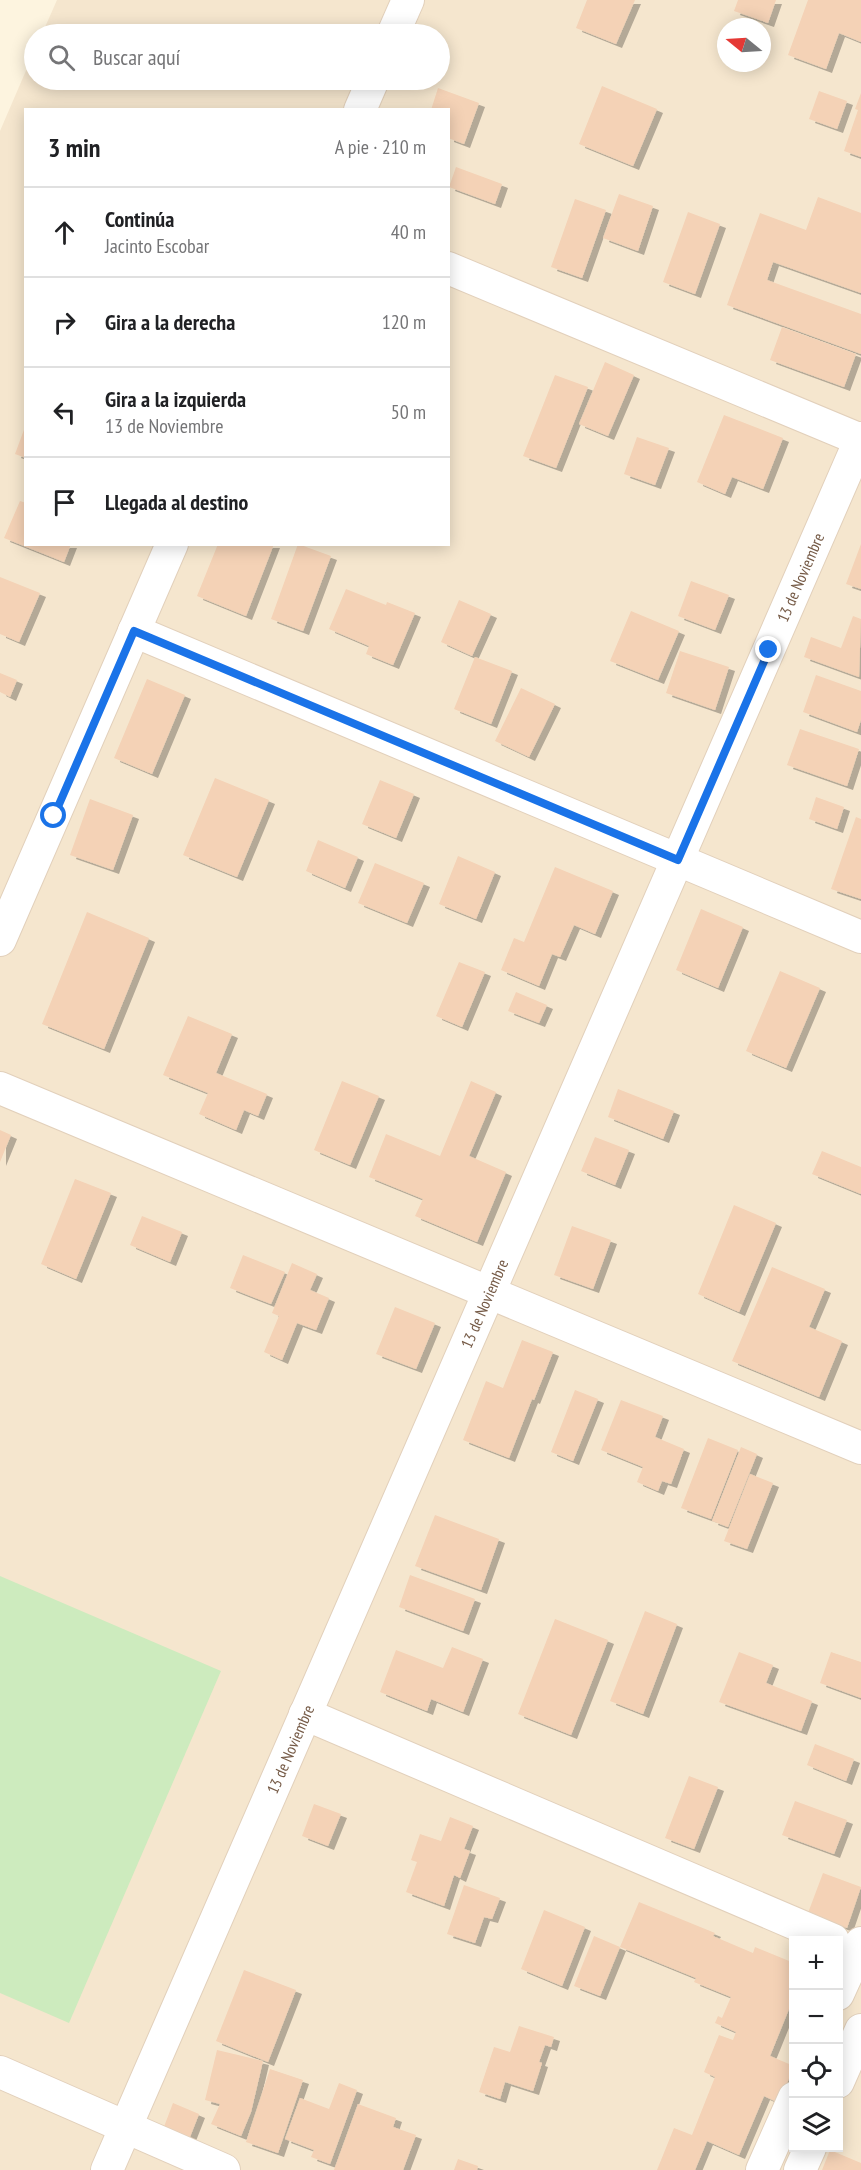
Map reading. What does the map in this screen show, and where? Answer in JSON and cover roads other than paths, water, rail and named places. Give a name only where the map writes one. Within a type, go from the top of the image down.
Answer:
[{"type":"street","points":[[397,24],[408,0]]},
{"type":"street","points":[[361,108],[369,90]]},
{"type":"street","points":[[450,269],[861,439]]},
{"type":"street","name":"13 de Noviembre","points":[[107,2170],[861,439]]},
{"type":"street","points":[[0,940],[171,546]]},
{"type":"street","points":[[134,631],[861,937]]},
{"type":"street","points":[[0,1088],[861,1448]]},
{"type":"street","points":[[305,1714],[850,1946],[839,1990]]},
{"type":"street","points":[[843,2071],[861,2030]]},
{"type":"street","points":[[0,2072],[224,2170]]},
{"type":"street","points":[[762,2170],[789,2109]]},
{"type":"street","points":[[800,2170],[808,2152]]}]
